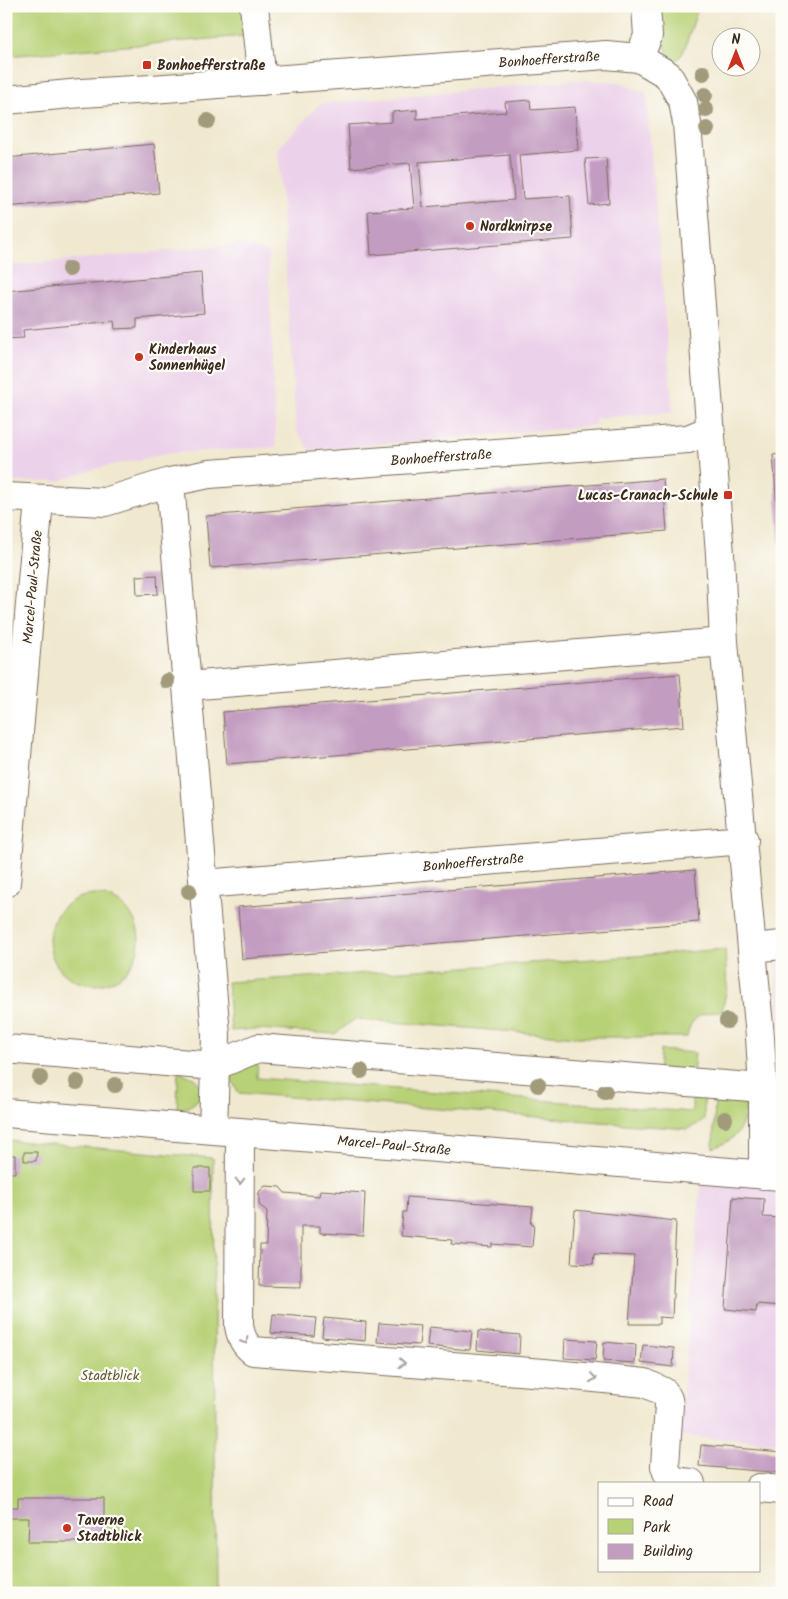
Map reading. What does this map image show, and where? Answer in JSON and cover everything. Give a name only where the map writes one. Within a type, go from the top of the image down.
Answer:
[{"type":"street","points":[[254,6],[262,81]]},
{"type":"street","points":[[639,58],[648,36],[646,6]]},
{"type":"street","name":"Bonhoefferstraße","points":[[6,100],[606,55],[639,58],[668,75],[683,102],[687,124],[724,642],[744,840],[763,1088],[772,1176]]},
{"type":"street","name":"Bonhoefferstraße","points":[[6,497],[105,502],[170,482],[209,474],[688,439],[710,430]]},
{"type":"street","points":[[170,482],[216,1035],[213,1130]]},
{"type":"street","name":"Marcel-Paul-Straße","points":[[6,882],[39,500]]},
{"type":"street","points":[[187,686],[724,642]]},
{"type":"street","name":"Bonhoefferstraße","points":[[203,884],[744,840]]},
{"type":"street","points":[[753,948],[782,945]]},
{"type":"street","points":[[6,1049],[215,1066],[258,1048],[763,1088]]},
{"type":"street","name":"Marcel-Paul-Straße","points":[[6,1113],[772,1176]]},
{"type":"street","points":[[240,1132],[240,1326],[241,1337],[246,1346],[253,1351],[645,1383],[664,1392],[668,1399],[667,1473],[670,1478],[684,1482]]},
{"type":"street","points":[[760,1488],[782,1490]]},
{"type":"shaded area","name":"Nordknirpse","points":[[573,80],[619,82],[646,93],[673,412],[595,418],[595,426],[310,450],[296,429],[278,149],[320,104]]},
{"type":"shaded area","name":"Kinderhaus Sonnenhügel","points":[[242,244],[268,253],[276,447],[170,453],[98,468],[59,481],[6,482],[6,266]]},
{"type":"shaded area","points":[[782,942],[782,1049],[774,943]]},
{"type":"shaded area","points":[[703,1161],[782,1167],[782,1443],[679,1436]]},
{"type":"green space","points":[[6,6],[243,6],[246,36],[6,56]]},
{"type":"green space","points":[[660,6],[699,6],[683,53],[676,61],[667,51],[664,44]]},
{"type":"green space","points":[[94,895],[111,898],[126,908],[136,923],[139,940],[136,957],[126,972],[111,982],[94,985],[77,982],[62,972],[52,957],[49,940],[52,923],[62,908],[77,898]]},
{"type":"green space","points":[[725,949],[727,987],[722,1012],[703,1014],[698,1017],[691,1024],[687,1037],[577,1037],[355,1019],[335,1034],[256,1029],[231,1031],[227,982]]},
{"type":"green space","points":[[660,1050],[695,1053],[693,1074],[658,1072]]},
{"type":"green space","points":[[258,1057],[257,1078],[692,1112],[692,1093],[704,1093],[704,1119],[687,1129],[239,1093],[231,1076]]},
{"type":"green space","points":[[178,1072],[188,1075],[198,1082],[202,1096],[193,1104],[177,1112]]},
{"type":"green space","points":[[738,1096],[746,1106],[741,1127],[728,1141],[713,1148],[715,1102],[718,1097]]},
{"type":"green space","name":"Stadtblick","points":[[6,1140],[213,1158],[216,1593],[6,1593]]},
{"type":"building","points":[[530,100],[531,110],[575,107],[578,150],[519,155],[523,199],[570,196],[573,239],[371,255],[368,211],[414,208],[410,163],[351,168],[348,125],[392,122],[392,112],[417,110],[417,119],[506,112],[505,102]],"holes":[[[510,155],[514,200],[423,207],[419,162]]]},
{"type":"building","points":[[154,144],[159,193],[6,207],[6,158]]},
{"type":"building","points":[[606,158],[609,203],[589,205],[585,159]]},
{"type":"building","points":[[201,273],[204,313],[137,319],[137,328],[115,329],[114,321],[23,330],[24,338],[6,339],[6,291]]},
{"type":"building","points":[[782,454],[782,547],[780,547],[773,455]]},
{"type":"building","points":[[663,479],[667,531],[210,568],[206,516]]},
{"type":"building","points":[[157,575],[158,594],[137,595],[136,576]]},
{"type":"building","points":[[680,674],[684,726],[227,764],[223,712]]},
{"type":"building","points":[[695,870],[699,922],[242,959],[238,907]]},
{"type":"building","points":[[24,1152],[37,1152],[36,1161],[24,1161]]},
{"type":"building","points":[[6,1155],[15,1155],[15,1173],[6,1173]]},
{"type":"building","points":[[194,1168],[210,1168],[210,1191],[194,1191]]},
{"type":"building","points":[[265,1186],[280,1187],[285,1193],[319,1196],[320,1190],[365,1193],[363,1235],[320,1233],[320,1226],[301,1226],[301,1287],[259,1286],[260,1245],[266,1245],[267,1211],[259,1205],[259,1192]]},
{"type":"building","points":[[407,1197],[533,1207],[531,1224],[534,1225],[532,1247],[492,1244],[492,1247],[451,1244],[452,1240],[401,1236],[403,1212],[406,1212]]},
{"type":"building","points":[[733,1197],[764,1199],[763,1217],[782,1218],[782,1306],[757,1304],[756,1312],[725,1309]]},
{"type":"building","points":[[575,1210],[676,1221],[672,1318],[659,1317],[659,1324],[629,1324],[634,1256],[594,1254],[593,1264],[571,1263]]},
{"type":"building","points":[[273,1314],[316,1318],[314,1336],[271,1333]]},
{"type":"building","points":[[324,1318],[366,1322],[365,1341],[322,1337]]},
{"type":"building","points":[[379,1323],[421,1326],[419,1345],[377,1342]]},
{"type":"building","points":[[429,1327],[472,1331],[470,1350],[427,1346]]},
{"type":"building","points":[[478,1331],[520,1335],[519,1354],[477,1350]]},
{"type":"building","points":[[565,1339],[597,1341],[595,1360],[564,1358]]},
{"type":"building","points":[[604,1342],[636,1345],[635,1363],[603,1361]]},
{"type":"building","points":[[643,1345],[674,1348],[673,1367],[641,1363]]},
{"type":"building","points":[[701,1445],[782,1452],[782,1473],[699,1466]]},
{"type":"building","points":[[18,1498],[104,1498],[104,1542],[28,1542],[29,1518],[6,1518],[6,1507],[18,1507]]},
{"type":"place","name":"Bonhoefferstraße","points":[[147,65]]},
{"type":"place","name":"Nordknirpse","points":[[470,226]]},
{"type":"place","name":"Kinderhaus Sonnenhügel","points":[[139,357]]},
{"type":"place","name":"Lucas-Cranach-Schule","points":[[728,495]]},
{"type":"place","name":"Taverne Stadtblick","points":[[67,1528]]}]
